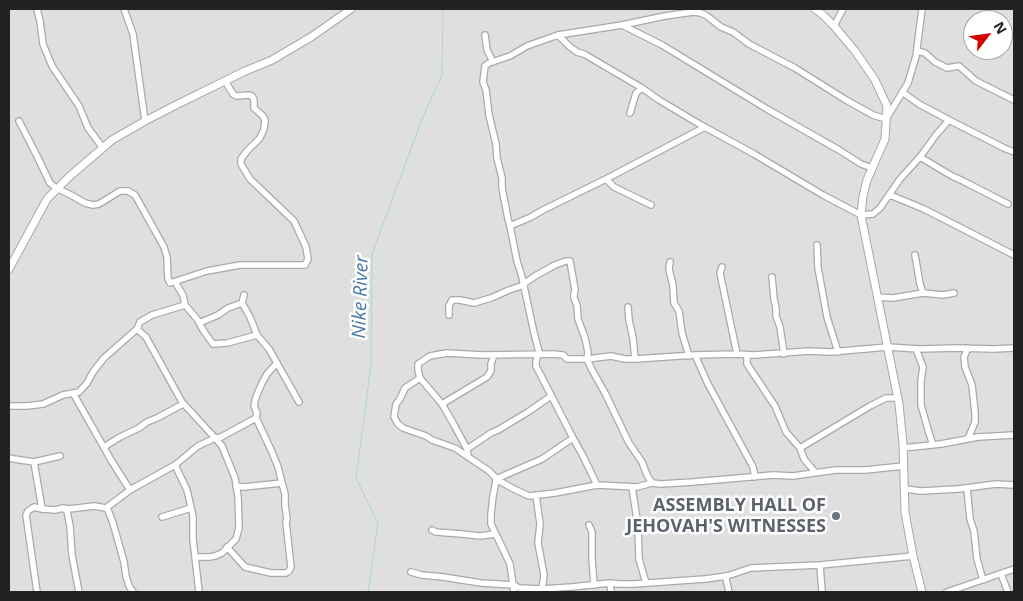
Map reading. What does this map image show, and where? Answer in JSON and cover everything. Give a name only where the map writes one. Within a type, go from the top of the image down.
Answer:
[{"type":"street","points":[[37,9],[43,44],[52,66],[79,106],[88,128],[102,148]]},
{"type":"street","points":[[124,9],[133,34],[145,121]]},
{"type":"street","points":[[9,269],[47,199],[56,188],[112,140],[145,121],[272,60],[311,37],[351,9]]},
{"type":"street","points":[[815,9],[834,26],[855,51],[875,80],[888,106],[885,139],[867,180],[861,215],[898,398],[903,448],[905,512],[922,592]]},
{"type":"street","points":[[834,26],[843,9]]},
{"type":"street","points":[[886,119],[908,83],[917,52],[922,9]]},
{"type":"street","points":[[597,486],[586,461],[536,366],[539,352],[524,284],[516,261],[502,188],[502,178],[484,82],[485,66],[510,56],[527,46],[558,35],[687,13],[701,13],[749,44],[795,68],[846,100],[886,119]]},
{"type":"street","points":[[622,25],[662,45],[860,164],[872,168]]},
{"type":"street","points":[[486,35],[487,50],[493,62]]},
{"type":"street","points":[[558,35],[577,52],[584,54],[642,88],[658,100],[861,215],[873,214],[880,208],[900,179],[920,157],[948,120]]},
{"type":"street","points":[[917,52],[925,53],[935,62],[947,68],[959,66],[976,81],[1014,100]]},
{"type":"street","points":[[19,121],[50,183],[56,188],[85,203],[93,205],[99,204],[120,191],[128,191],[135,196],[164,247],[167,257],[168,282],[175,282],[207,271],[240,265],[305,266],[308,259],[306,247],[294,221],[250,179],[241,164],[241,159],[260,138],[265,120],[254,108],[252,96],[236,96],[226,81]]},
{"type":"street","points":[[630,113],[636,93],[642,88]]},
{"type":"street","points":[[902,92],[948,120],[1014,152]]},
{"type":"street","points":[[510,226],[606,179],[705,127]]},
{"type":"street","points":[[920,157],[952,176],[1008,204]]},
{"type":"street","points":[[606,179],[614,187],[651,205]]},
{"type":"street","points":[[890,195],[924,209],[1014,255]]},
{"type":"street","points":[[817,245],[818,268],[827,318],[838,352]]},
{"type":"street","points":[[915,255],[923,293]]},
{"type":"street","points":[[449,315],[449,306],[452,300],[474,303],[490,298],[521,286],[555,265],[570,261],[575,290],[574,298],[588,352],[587,359],[629,443],[642,462],[652,483]]},
{"type":"street","points":[[670,262],[669,269],[674,303],[679,311],[682,333],[692,356],[754,467],[755,477]]},
{"type":"street","points":[[722,267],[720,273],[737,354]]},
{"type":"street","points":[[772,277],[776,316],[780,327],[784,354]]},
{"type":"street","points":[[175,282],[183,295],[185,305],[213,344],[227,344],[257,335]]},
{"type":"street","points":[[877,297],[893,298],[923,293],[954,294]]},
{"type":"street","points":[[244,295],[242,303],[257,335],[269,349],[299,402]]},
{"type":"street","points":[[199,323],[242,303]]},
{"type":"street","points":[[9,406],[42,404],[63,395],[80,392],[104,358],[137,329],[140,322],[152,315],[185,305]]},
{"type":"street","points":[[628,307],[635,359]]},
{"type":"street","points":[[137,329],[146,337],[184,404],[222,446],[235,478],[238,496],[239,528],[236,539],[215,556],[195,557]]},
{"type":"street","points":[[468,456],[467,449],[442,404],[420,378],[418,364],[430,356],[447,353],[562,355],[567,359],[611,356],[635,359],[737,354],[784,354],[810,351],[838,352],[888,347],[916,349],[1014,348]]},
{"type":"street","points":[[968,348],[964,357],[965,367],[972,385],[975,413],[975,422],[968,439]]},
{"type":"street","points":[[916,349],[923,367],[920,380],[921,405],[933,445]]},
{"type":"street","points":[[442,404],[487,377],[491,371],[494,355]]},
{"type":"street","points":[[747,355],[747,364],[775,406],[786,432],[800,448],[804,459],[815,472]]},
{"type":"street","points":[[227,547],[245,567],[271,573],[286,573],[291,567],[285,494],[278,467],[256,418],[257,413],[254,406],[258,392],[267,374],[276,363]]},
{"type":"street","points":[[420,378],[405,388],[396,404],[394,417],[398,424],[403,428],[452,447],[489,471],[496,479],[529,496],[555,494],[597,486],[632,487],[652,483],[693,482],[773,475],[792,476],[836,470],[865,470],[904,466]]},
{"type":"street","points":[[73,393],[130,490]]},
{"type":"street","points":[[467,449],[551,396]]},
{"type":"street","points":[[800,448],[870,406],[886,398],[898,398]]},
{"type":"street","points":[[104,447],[147,422],[184,404]]},
{"type":"street","points":[[37,592],[26,515],[28,511],[34,507],[55,510],[94,506],[106,508],[130,490],[175,465],[198,446],[221,437],[256,418]]},
{"type":"street","points":[[903,448],[978,437],[1014,435]]},
{"type":"street","points":[[496,479],[542,458],[573,438]]},
{"type":"street","points":[[9,458],[34,462],[60,456]]},
{"type":"street","points":[[34,462],[42,509]]},
{"type":"street","points":[[175,465],[187,490],[193,516],[199,592]]},
{"type":"street","points":[[496,479],[490,521],[510,564],[514,589]]},
{"type":"street","points":[[236,486],[244,487],[282,483]]},
{"type":"street","points":[[905,489],[921,491],[1014,484]]},
{"type":"street","points":[[632,487],[638,526],[639,559],[646,583]]},
{"type":"street","points":[[967,488],[970,519],[983,580]]},
{"type":"street","points":[[536,495],[540,524],[538,544],[544,575],[542,589]]},
{"type":"street","points":[[63,508],[67,511],[68,516],[72,556],[79,592]]},
{"type":"street","points":[[106,508],[113,523],[129,586],[134,592]]},
{"type":"street","points":[[162,517],[191,508]]},
{"type":"street","points":[[589,524],[592,532],[594,585]]},
{"type":"street","points":[[432,530],[480,536],[495,534]]},
{"type":"street","points":[[411,572],[422,576],[443,577],[514,589],[542,589],[610,583],[646,583],[705,579],[726,576],[751,568],[820,565],[913,556]]},
{"type":"street","points":[[820,565],[822,592]]},
{"type":"street","points":[[946,592],[1014,569]]},
{"type":"street","points":[[1001,574],[1008,592]]},
{"type":"street","points":[[726,576],[729,592]]},
{"type":"street","points":[[610,583],[611,592]]},
{"type":"shaded area","points":[[9,9],[1014,9],[1014,592],[9,592]]},
{"type":"waterway","name":"Nike River","points":[[368,592],[378,523],[356,478],[371,365],[372,254],[422,119],[442,75],[443,9]]},
{"type":"place","name":"ASSEMBLY HALL OF JEHOVAH'S WITNESSES","points":[[836,516]]}]
